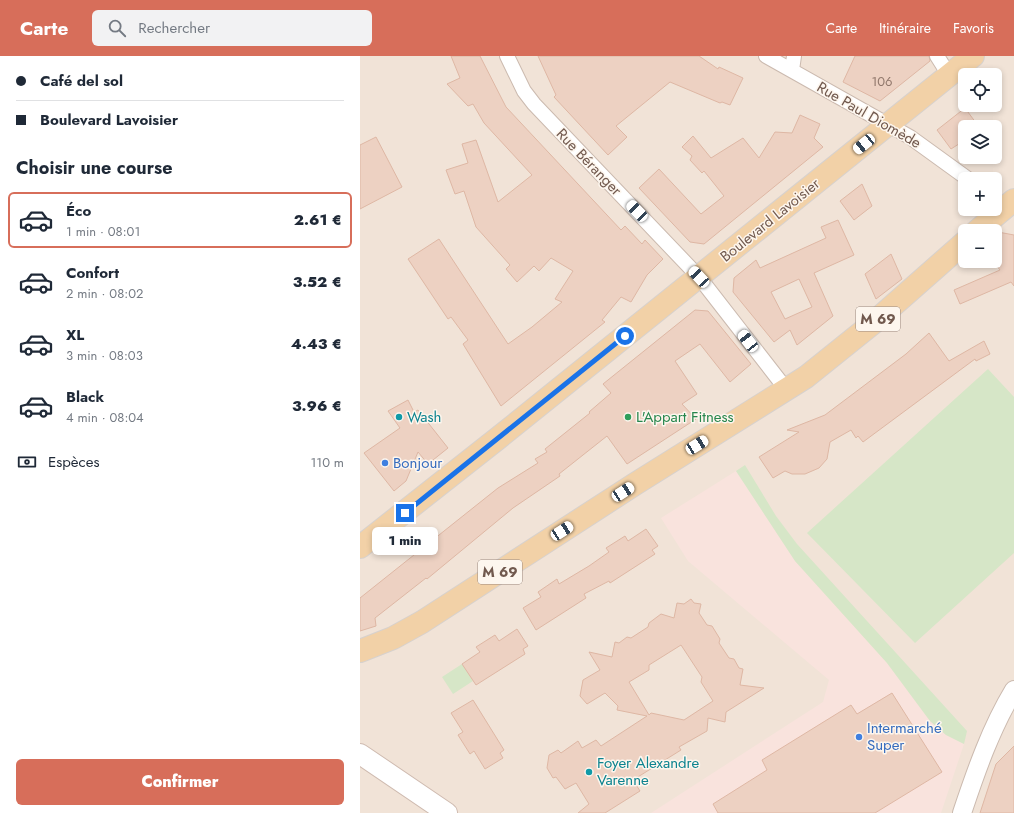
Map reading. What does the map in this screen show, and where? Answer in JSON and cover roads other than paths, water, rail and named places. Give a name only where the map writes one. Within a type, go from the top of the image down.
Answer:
[{"type":"main road","name":"Boulevard Lavoisier","points":[[360,547],[497,439],[973,56]]},
{"type":"main road","points":[[985,224],[1007,205]]},
{"type":"main road","name":"M 69","points":[[360,651],[393,638],[422,622],[635,484],[806,377],[872,324],[958,248]]},
{"type":"main road","points":[[360,754],[448,813]]},
{"type":"street","name":"Rue Béranger","points":[[507,56],[524,91],[534,104],[699,277],[786,390]]},
{"type":"street","name":"Rue Paul Diomède","points":[[766,56],[793,63],[887,126],[910,137],[958,172]]},
{"type":"street","points":[[937,56],[948,75]]},
{"type":"street","points":[[962,813],[974,778],[1000,714],[1014,690]]},
{"type":"place","name":"Wash","points":[[399,417]]},
{"type":"place","name":"L'Appart Fitness","points":[[628,417]]},
{"type":"place","name":"Bonjour","points":[[385,463]]},
{"type":"place","name":"Intermarché Super","points":[[859,737]]},
{"type":"place","name":"Foyer Alexandre Varenne","points":[[589,772]]}]
